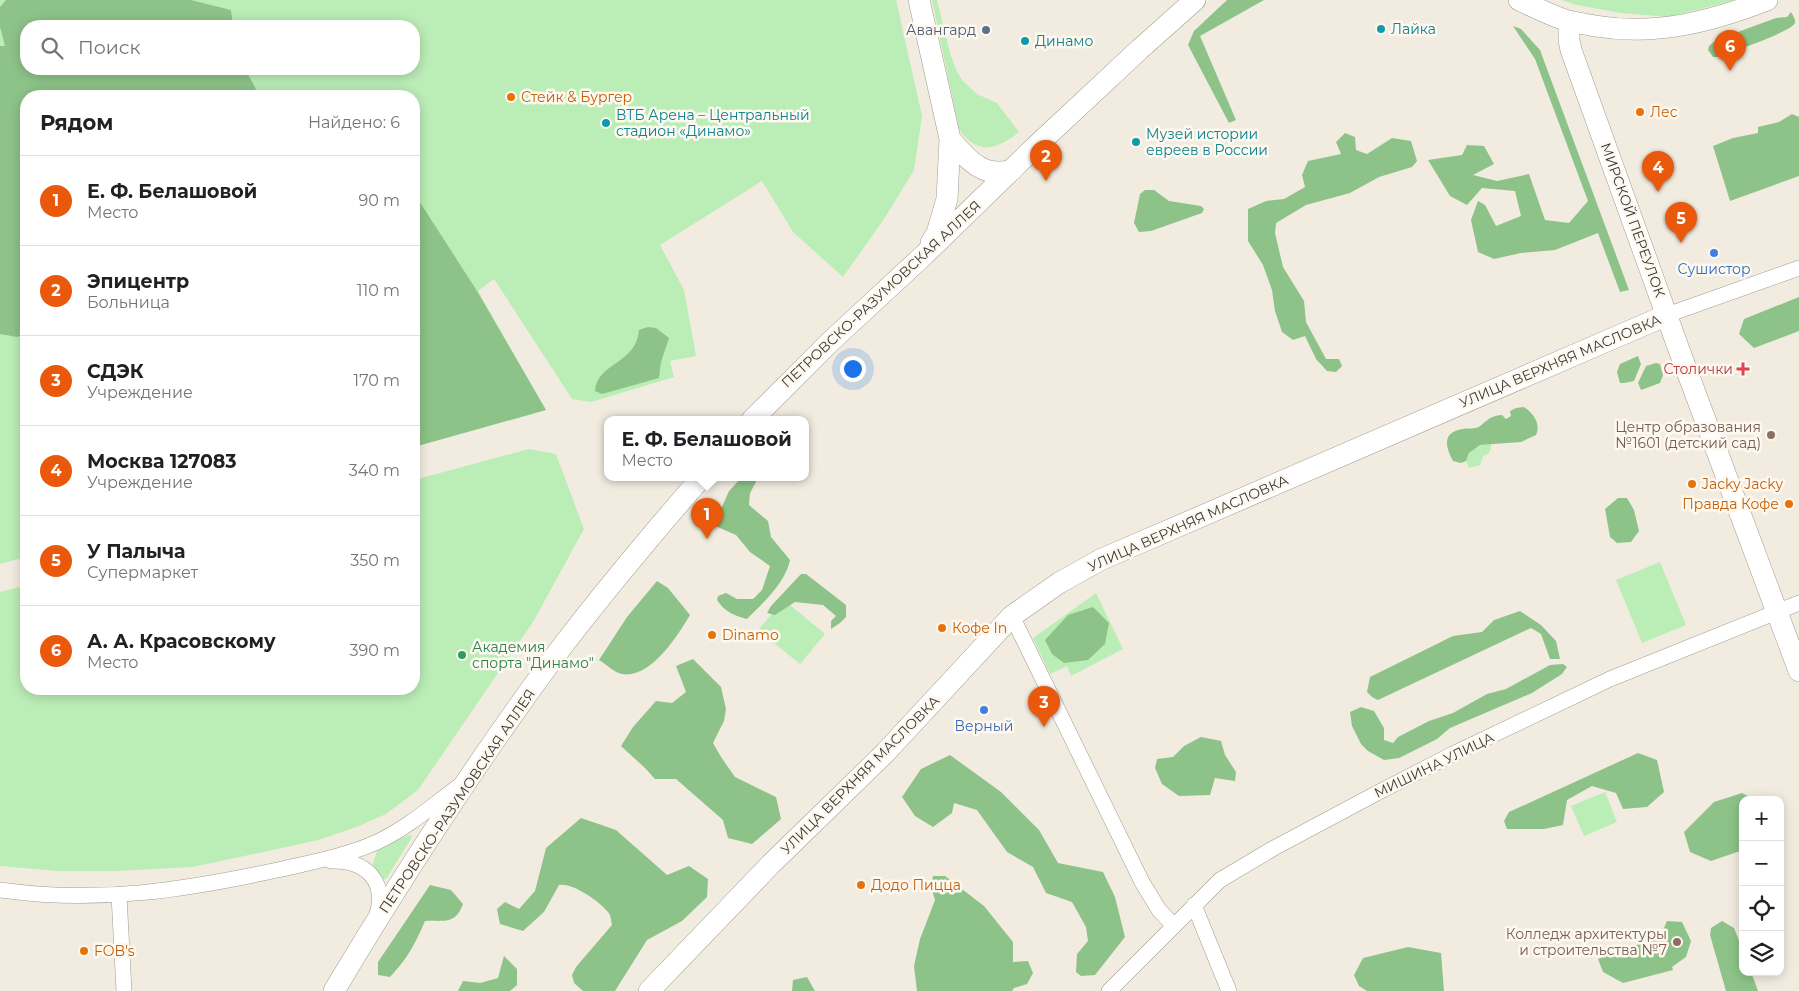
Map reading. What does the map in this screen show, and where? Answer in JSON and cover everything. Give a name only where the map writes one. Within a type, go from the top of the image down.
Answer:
[{"type":"street","points":[[919,0],[950,139],[947,200],[937,233],[925,254]]},
{"type":"street","name":"ПЕТРОВСКО-РАЗУМОВСКАЯ АЛЛЕЯ","points":[[756,416],[829,343],[1140,49],[1195,0]]},
{"type":"street","points":[[1519,0],[1569,21],[1610,28],[1661,29],[1683,26],[1717,17],[1767,0]]},
{"type":"street","name":"МИРСКОЙ ПЕРЕУЛОК","points":[[1569,21],[1571,50],[1799,671]]},
{"type":"street","points":[[950,139],[972,164],[996,173],[1012,170]]},
{"type":"street","name":"УЛИЦА ВЕРХНЯЯ МАСЛОВКА","points":[[649,991],[772,864],[878,760],[1012,616],[1059,583],[1100,560],[1667,315],[1799,268]]},
{"type":"street","name":"ПЕТРОВСКО-РАЗУМОВСКАЯ АЛЛЕЯ","points":[[334,991],[376,921],[468,779],[564,644],[643,544],[698,481]]},
{"type":"street","name":"МИШИНА УЛИЦА","points":[[1109,991],[1194,905],[1228,874],[1379,792],[1610,679],[1799,603]]},
{"type":"street","points":[[1012,616],[1142,882],[1159,910],[1174,926]]},
{"type":"street","points":[[0,890],[68,896],[119,896],[170,891],[221,882],[314,861],[364,847],[398,831],[468,779]]},
{"type":"street","points":[[314,861],[343,861],[359,866],[366,871],[378,886],[380,896],[376,921]]},
{"type":"street","points":[[119,896],[124,991]]},
{"type":"street","points":[[1194,905],[1229,991]]},
{"type":"green space","points":[[0,0],[896,0],[922,116],[914,170],[884,219],[843,277],[793,232],[762,181],[660,245],[684,290],[696,356],[670,361],[674,377],[591,402],[572,399],[494,279],[478,291],[546,410],[420,445],[420,90],[20,90],[20,559],[0,564]]},
{"type":"green space","points":[[6,0],[191,0],[231,10],[232,20],[20,20],[20,75],[248,75],[256,89],[20,90],[20,336],[17,337],[0,334],[0,46],[5,46],[0,27],[0,7]]},
{"type":"green space","points":[[932,0],[937,0],[950,53],[957,72],[963,81],[977,94],[997,103],[1019,132],[1003,143],[995,146],[980,147],[966,138],[959,129]]},
{"type":"green space","points":[[1227,0],[1264,0],[1200,36],[1236,120],[1229,123],[1188,45],[1194,31]]},
{"type":"green space","points":[[1561,0],[1736,0],[1668,17],[1621,13]]},
{"type":"green space","points":[[1791,12],[1795,23],[1783,32],[1717,57],[1713,57],[1708,50],[1709,46],[1716,40],[1776,18],[1787,17]]},
{"type":"green space","points":[[1513,26],[1521,29],[1540,50],[1629,290],[1620,292],[1598,233],[1555,250],[1521,253],[1494,259],[1478,252],[1471,220],[1478,201],[1485,205],[1496,226],[1521,216],[1515,191],[1482,188],[1467,205],[1450,196],[1428,160],[1462,155],[1467,145],[1484,146],[1494,164],[1473,175],[1497,181],[1529,174],[1545,220],[1569,223],[1588,201],[1535,59]]},
{"type":"green space","points":[[1792,114],[1799,117],[1799,176],[1730,201],[1713,146],[1733,138],[1758,133],[1758,127],[1779,122]]},
{"type":"green space","points":[[1345,133],[1355,137],[1356,150],[1367,154],[1392,138],[1411,141],[1417,161],[1412,167],[1379,177],[1350,193],[1306,205],[1276,223],[1275,233],[1283,267],[1304,301],[1306,322],[1326,359],[1339,359],[1342,366],[1336,372],[1327,371],[1316,359],[1305,336],[1293,340],[1282,332],[1275,311],[1272,290],[1263,265],[1248,241],[1248,209],[1266,201],[1284,199],[1305,187],[1302,175],[1308,161],[1341,154],[1336,142]]},
{"type":"green space","points":[[1145,190],[1154,190],[1169,201],[1201,206],[1204,209],[1202,213],[1151,231],[1139,232],[1134,223],[1140,194]]},
{"type":"green space","points":[[420,202],[477,291],[546,410],[420,445]]},
{"type":"green space","points":[[1799,297],[1799,331],[1754,348],[1739,334],[1744,319]]},
{"type":"green space","points":[[648,327],[656,328],[669,338],[661,362],[659,378],[602,394],[595,391],[597,381],[602,374],[631,350],[639,330]]},
{"type":"green space","points":[[1638,356],[1641,364],[1634,381],[1620,383],[1617,372],[1620,364]]},
{"type":"green space","points":[[1656,363],[1660,364],[1663,375],[1660,383],[1641,390],[1638,383],[1646,366]]},
{"type":"green space","points":[[1524,407],[1536,419],[1538,427],[1536,435],[1521,442],[1480,445],[1469,453],[1466,461],[1461,463],[1453,461],[1447,445],[1448,436],[1451,433],[1478,427],[1492,417],[1502,415],[1506,419],[1511,416],[1510,411]]},
{"type":"green space","points":[[1491,444],[1491,449],[1488,454],[1483,456],[1480,465],[1469,468],[1466,461],[1472,450],[1478,446]]},
{"type":"green space","name":"Академия спорта \"Динамо\"","points":[[529,449],[556,454],[584,529],[533,622],[418,790],[386,814],[319,840],[193,867],[114,871],[58,871],[0,866],[0,592],[20,587],[20,695],[420,695],[420,478]]},
{"type":"green space","points":[[738,481],[756,481],[750,493],[749,505],[768,521],[771,537],[790,560],[788,568],[779,584],[747,619],[726,610],[717,600],[718,596],[726,593],[737,599],[753,599],[762,590],[770,566],[750,552],[736,535],[713,525],[709,518],[722,507],[729,491]]},
{"type":"green space","points":[[1618,498],[1627,498],[1634,510],[1639,531],[1631,542],[1617,543],[1610,537],[1605,509]]},
{"type":"green space","points":[[1660,562],[1686,625],[1642,643],[1616,580]]},
{"type":"green space","points":[[801,574],[806,574],[846,605],[846,617],[831,629],[831,621],[836,616],[823,605],[795,602],[775,615],[767,613],[771,606]]},
{"type":"green space","points":[[657,581],[668,588],[690,615],[671,644],[653,663],[633,674],[619,673],[599,660],[627,617]]},
{"type":"green space","points":[[1096,593],[1123,649],[1071,676],[1067,666],[1050,674],[1033,638]]},
{"type":"green space","points":[[784,600],[825,634],[800,664],[758,630]]},
{"type":"green space","points":[[1093,607],[1109,623],[1105,644],[1088,660],[1064,663],[1052,654],[1045,640],[1068,615]]},
{"type":"green space","points":[[1520,611],[1541,625],[1556,641],[1560,659],[1550,659],[1541,634],[1531,628],[1378,700],[1367,692],[1370,677],[1453,636],[1482,632],[1494,620]]},
{"type":"green space","points":[[693,659],[721,687],[726,709],[724,721],[713,743],[721,757],[735,777],[776,797],[781,819],[752,844],[728,838],[723,820],[676,779],[655,779],[621,746],[633,727],[656,701],[672,703],[686,692],[676,666]]},
{"type":"green space","points":[[1563,664],[1567,667],[1562,674],[1532,693],[1450,728],[1437,739],[1399,758],[1384,760],[1368,751],[1361,744],[1352,726],[1350,712],[1361,707],[1374,711],[1384,728],[1384,740],[1393,743],[1398,737],[1429,721],[1453,713],[1487,694],[1506,689],[1550,665]]},
{"type":"green space","points":[[1201,737],[1221,741],[1225,755],[1236,772],[1235,781],[1215,778],[1210,795],[1179,796],[1162,784],[1155,768],[1157,759],[1173,757],[1184,746]]},
{"type":"green space","points":[[1638,753],[1657,760],[1664,792],[1647,807],[1623,809],[1616,793],[1592,786],[1567,800],[1563,825],[1544,829],[1507,829],[1504,821],[1509,812]]},
{"type":"green space","points":[[950,755],[1001,792],[1039,830],[1058,863],[1103,872],[1115,897],[1125,937],[1095,975],[1081,976],[1076,972],[1077,954],[1088,941],[1086,927],[1072,902],[1046,893],[1033,867],[1007,852],[977,810],[954,803],[952,813],[933,827],[915,816],[902,797],[921,769]]},
{"type":"green space","points":[[1605,792],[1617,822],[1584,836],[1571,806]]},
{"type":"green space","points":[[1742,793],[1748,796],[1739,796],[1739,851],[1711,861],[1690,852],[1684,832],[1714,802]]},
{"type":"green space","points":[[581,818],[616,830],[667,875],[689,866],[708,879],[707,897],[682,921],[647,940],[615,991],[583,991],[574,983],[572,975],[576,967],[612,925],[608,912],[592,898],[571,886],[559,885],[544,912],[523,931],[500,924],[497,909],[505,902],[519,909],[535,891],[546,848]]},
{"type":"green space","points":[[409,835],[412,837],[386,879],[382,879],[372,867],[378,848]]},
{"type":"green space","points":[[933,876],[945,876],[984,906],[1013,942],[1013,962],[1028,961],[1033,973],[1027,984],[1014,988],[1012,991],[917,991],[914,966],[920,939],[935,900],[931,887]]},
{"type":"green space","points":[[430,885],[451,890],[463,904],[460,911],[448,920],[425,921],[410,951],[390,977],[378,975],[378,962]]},
{"type":"green space","points":[[1667,921],[1682,922],[1691,941],[1686,957],[1672,967],[1673,970],[1623,983],[1603,972],[1598,959],[1612,952],[1650,941],[1661,935]]},
{"type":"green space","points":[[1722,921],[1734,928],[1739,941],[1739,976],[1752,976],[1758,991],[1726,991],[1710,935],[1711,928]]},
{"type":"green space","points":[[1408,947],[1441,953],[1444,991],[1367,991],[1359,986],[1354,975],[1363,958]]},
{"type":"green space","points":[[504,956],[517,969],[517,985],[510,991],[458,991],[463,981],[480,983],[498,978]]},
{"type":"green space","points":[[807,977],[815,991],[792,991],[793,980]]},
{"type":"place","name":"Лайка","points":[[1381,29]]},
{"type":"place","name":"Авангард","points":[[986,30]]},
{"type":"place","name":"Динамо","points":[[1025,41]]},
{"type":"place","name":"А. А. Красовскому","points":[[1730,71]]},
{"type":"place","name":"Стейк & Бургер","points":[[511,97]]},
{"type":"place","name":"Лес","points":[[1640,112]]},
{"type":"place","name":"ВТБ Арена – Центральный стадион «Динамо»","points":[[606,123]]},
{"type":"place","name":"Музей истории евреев в России","points":[[1136,142]]},
{"type":"place","name":"Эпицентр","points":[[1046,181]]},
{"type":"place","name":"Москва 127083","points":[[1658,192]]},
{"type":"place","name":"У Палыча","points":[[1681,243]]},
{"type":"place","name":"Сушистор","points":[[1714,253]]},
{"type":"place","name":"Столички","points":[[1743,369]]},
{"type":"place","name":"Центр образования №1601 (детский сад)","points":[[1771,435]]},
{"type":"place","name":"Jacky Jacky","points":[[1692,484]]},
{"type":"place","name":"Правда Кофе","points":[[1789,504]]},
{"type":"place","name":"Е. Ф. Белашовой","points":[[707,539]]},
{"type":"place","name":"Кофе In","points":[[942,628]]},
{"type":"place","name":"Dinamo","points":[[712,635]]},
{"type":"place","name":"Академия спорта \"Динамо\"","points":[[462,655]]},
{"type":"place","name":"Верный","points":[[984,710]]},
{"type":"place","name":"СДЭК","points":[[1044,727]]},
{"type":"place","name":"Додо Пицца","points":[[861,885]]},
{"type":"place","name":"Колледж архитектуры и строительства №7","points":[[1677,942]]},
{"type":"place","name":"FOB's","points":[[84,951]]}]
